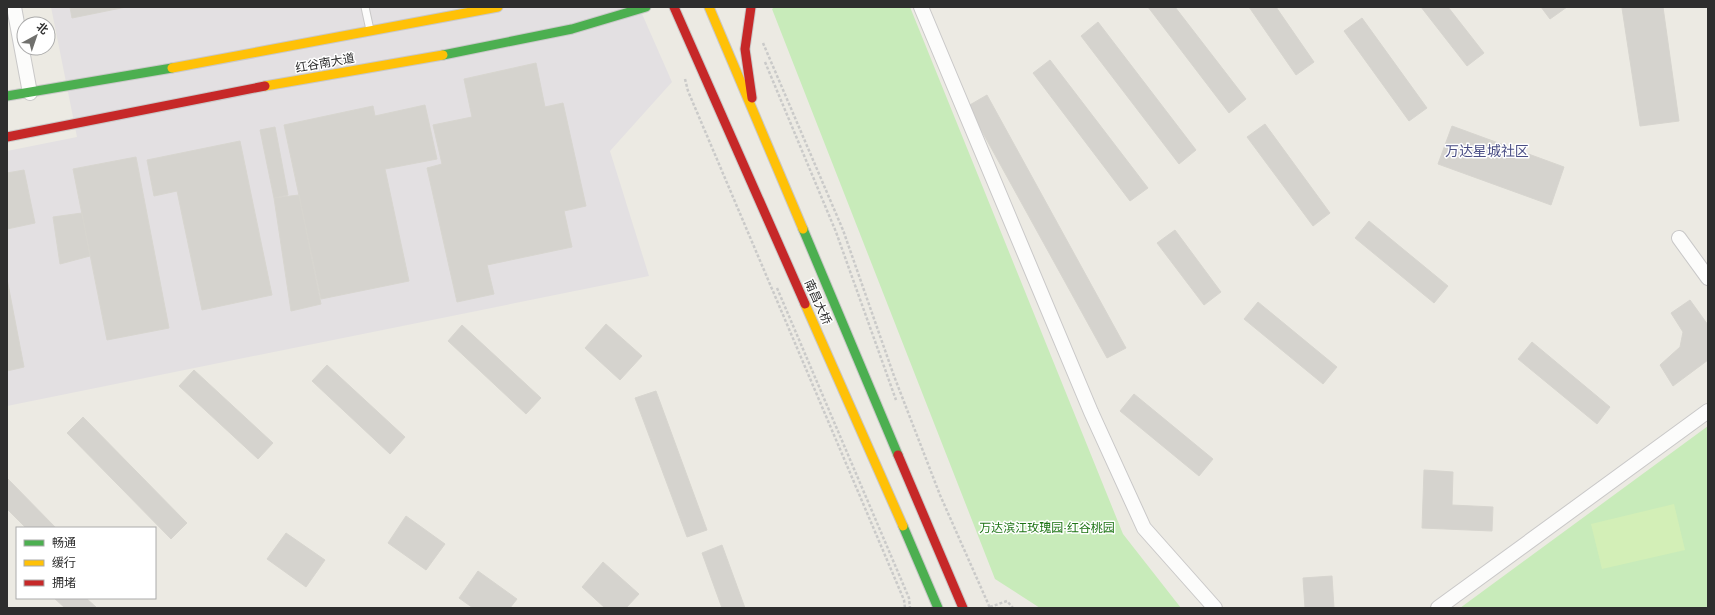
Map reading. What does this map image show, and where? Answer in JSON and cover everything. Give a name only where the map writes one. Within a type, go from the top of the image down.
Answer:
[{"type":"main road","name":"红谷南大道","points":[[7,96],[498,7]]},
{"type":"main road","name":"红谷南大道","points":[[7,137],[303,79],[535,39],[601,22],[646,7]]},
{"type":"main road","name":"南昌大桥","points":[[674,7],[904,527],[938,608]]},
{"type":"main road","name":"南昌大桥","points":[[709,7],[753,108],[962,608]]},
{"type":"main road","points":[[752,7],[745,49],[753,108]]},
{"type":"street","points":[[14,7],[13,35],[30,92]]},
{"type":"street","points":[[921,7],[1091,412],[1144,528],[1216,608]]},
{"type":"street","points":[[1679,238],[1708,278]]},
{"type":"street","points":[[1438,608],[1708,411]]},
{"type":"lane","points":[[365,7],[370,31]]},
{"type":"lane","points":[[461,7],[470,12]]},
{"type":"path","points":[[762,42],[843,230],[894,376],[934,480],[990,607],[1007,601],[1013,608]]},
{"type":"path","points":[[764,61],[836,232],[898,407]]},
{"type":"path","points":[[690,83],[686,76],[688,91],[904,600],[905,608]]},
{"type":"path","points":[[774,282],[909,598],[910,608]]},
{"type":"shaded area","points":[[51,7],[639,7],[672,82],[610,151],[649,276],[7,406],[7,151],[77,137],[56,32],[56,16],[53,16]]},
{"type":"green space","name":"万达滨江玫瑰园·红谷桃园","points":[[775,7],[910,7],[1123,534],[1181,608],[1040,608],[995,579],[772,9]]},
{"type":"green space","points":[[1708,426],[1708,608],[1460,608]]},
{"type":"green space","points":[[1674,504],[1685,550],[1602,569],[1591,524]]},
{"type":"building","points":[[70,7],[126,7],[72,18]]},
{"type":"building","points":[[1148,7],[1175,7],[1246,99],[1229,113]]},
{"type":"building","points":[[1249,7],[1276,7],[1314,62],[1296,75]]},
{"type":"building","points":[[1421,7],[1448,7],[1484,53],[1467,66]]},
{"type":"building","points":[[1541,7],[1567,7],[1550,19]]},
{"type":"building","points":[[1663,7],[1679,121],[1640,126],[1622,8]]},
{"type":"building","points":[[1362,18],[1427,108],[1409,121],[1344,31]]},
{"type":"building","points":[[1098,22],[1196,150],[1179,164],[1081,36]]},
{"type":"building","points":[[1050,60],[1148,188],[1130,201],[1033,73]]},
{"type":"building","points":[[536,63],[545,107],[563,103],[586,206],[564,211],[572,247],[487,265],[494,294],[457,302],[427,168],[442,164],[433,125],[472,117],[464,79]]},
{"type":"building","points":[[987,95],[1126,348],[1107,358],[968,106]]},
{"type":"building","points":[[425,105],[437,159],[385,169],[409,281],[321,299],[284,125],[373,106],[375,116]]},
{"type":"building","points":[[1265,124],[1330,213],[1313,226],[1247,137]]},
{"type":"building","points":[[1452,126],[1564,167],[1551,205],[1438,164]]},
{"type":"building","points":[[275,127],[288,195],[274,198],[260,130]]},
{"type":"building","points":[[240,141],[272,295],[202,310],[177,191],[154,196],[147,160]]},
{"type":"building","points":[[136,157],[169,328],[107,340],[73,169]]},
{"type":"building","points":[[24,170],[35,223],[7,229],[7,173]]},
{"type":"building","points":[[299,195],[321,304],[291,311],[274,198]]},
{"type":"building","points":[[82,213],[90,256],[60,264],[53,217]]},
{"type":"building","points":[[1369,221],[1448,286],[1434,303],[1355,238]]},
{"type":"building","points":[[1175,230],[1221,292],[1204,305],[1157,243]]},
{"type":"building","points":[[7,279],[24,367],[7,371]]},
{"type":"building","points":[[1690,300],[1708,325],[1708,360],[1673,386],[1660,365],[1680,347],[1683,332],[1671,313]]},
{"type":"building","points":[[1258,302],[1337,367],[1323,384],[1244,319]]},
{"type":"building","points":[[606,324],[642,356],[620,380],[585,348]]},
{"type":"building","points":[[462,325],[541,398],[526,414],[448,341]]},
{"type":"building","points":[[1532,342],[1610,407],[1597,424],[1518,359]]},
{"type":"building","points":[[327,365],[405,437],[390,454],[312,381]]},
{"type":"building","points":[[194,370],[273,443],[258,459],[179,386]]},
{"type":"building","points":[[656,391],[707,530],[687,537],[635,398]]},
{"type":"building","points":[[1134,394],[1213,459],[1199,476],[1120,411]]},
{"type":"building","points":[[83,417],[187,523],[171,539],[67,433]]},
{"type":"building","points":[[1424,470],[1453,472],[1452,505],[1493,507],[1492,531],[1422,528]]},
{"type":"building","points":[[7,478],[55,527],[25,527],[7,509]]},
{"type":"building","points":[[406,516],[445,544],[426,570],[388,543]]},
{"type":"building","points":[[286,533],[325,560],[306,587],[267,559]]},
{"type":"building","points":[[722,545],[745,608],[722,608],[702,553]]},
{"type":"building","points":[[603,562],[639,594],[626,608],[605,608],[582,587]]},
{"type":"building","points":[[478,571],[517,599],[510,608],[473,608],[459,598]]},
{"type":"building","points":[[1332,576],[1334,608],[1305,608],[1303,578]]},
{"type":"building","points":[[55,599],[87,599],[97,608],[65,608]]},
{"type":"traffic: fast","points":[[443,55],[572,29],[646,7]]},
{"type":"traffic: fast","points":[[7,96],[172,68]]},
{"type":"traffic: fast","points":[[803,229],[898,455]]},
{"type":"traffic: fast","points":[[903,526],[938,608]]},
{"type":"traffic: slow","points":[[172,68],[498,7]]},
{"type":"traffic: slow","points":[[709,7],[803,229]]},
{"type":"traffic: slow","points":[[265,86],[443,55]]},
{"type":"traffic: slow","points":[[805,304],[903,526]]},
{"type":"traffic: jam","points":[[674,7],[805,304]]},
{"type":"traffic: jam","points":[[751,7],[745,49],[752,98]]},
{"type":"traffic: jam","points":[[7,137],[265,86]]},
{"type":"traffic: jam","points":[[898,455],[963,608]]},
{"type":"district","name":"万达星城社区","points":[[1487,151]]}]
